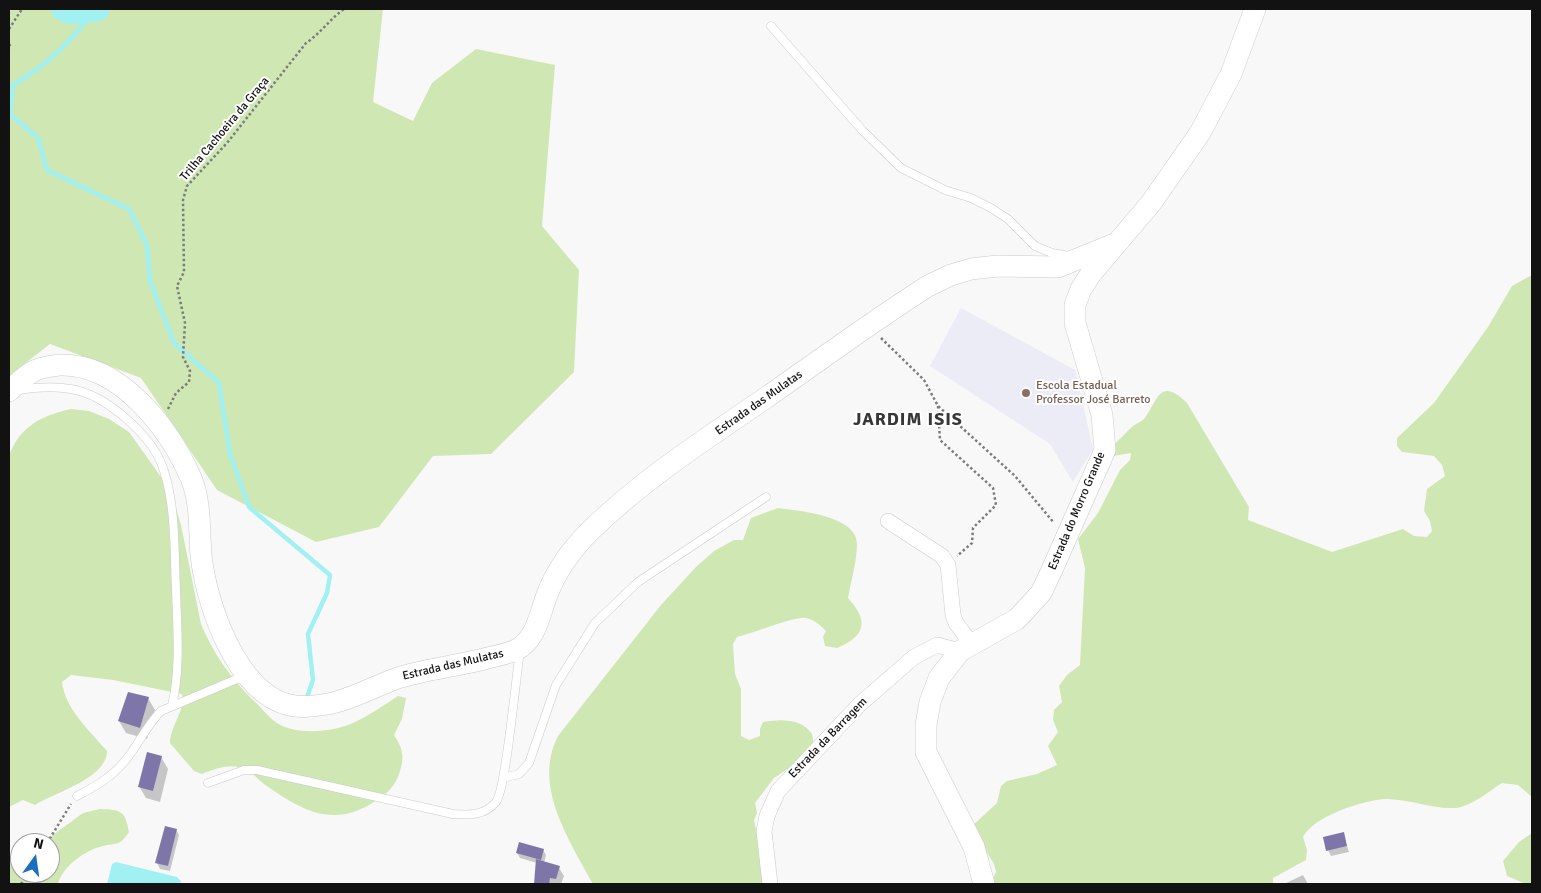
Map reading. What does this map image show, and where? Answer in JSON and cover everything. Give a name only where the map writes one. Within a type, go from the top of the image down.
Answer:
[{"type":"street","name":"Estrada do Morro Grande","points":[[984,884],[974,847],[932,766],[925,741],[930,702],[939,678],[966,648],[1017,619],[1041,593],[1105,450],[1102,414],[1075,323],[1076,305],[1081,289],[1090,275],[1150,203],[1200,133],[1231,74],[1255,9]]},
{"type":"street","name":"Estrada das Mulatas","points":[[9,391],[35,370],[74,365],[100,374],[126,389],[157,421],[191,478],[197,497],[201,557],[209,594],[222,633],[234,658],[246,675],[274,699],[290,705],[306,706],[354,698],[368,688],[431,668],[492,657],[520,647],[529,638],[538,621],[547,594],[574,547],[618,504],[902,302],[951,275],[971,268],[997,266],[1058,268],[1116,243]]},
{"type":"street","points":[[888,521],[942,556],[948,565],[953,615],[966,648]]},
{"type":"street","name":"Estrada da Barragem","points":[[770,884],[764,831],[771,805],[783,784],[860,704],[914,657],[937,645],[966,648]]},
{"type":"lane","points":[[772,26],[862,130],[901,168],[945,190],[971,198],[991,208],[1008,219],[1035,246],[1052,253],[1079,258]]},
{"type":"lane","points":[[9,391],[42,386],[73,389],[96,398],[125,418],[153,446],[164,472],[174,528],[178,680],[172,706]]},
{"type":"lane","points":[[503,778],[519,774],[530,763],[556,685],[596,623],[638,582],[766,497]]},
{"type":"lane","points":[[208,783],[244,770],[257,770],[454,814],[473,815],[484,812],[497,801],[503,778],[520,647]]},
{"type":"lane","points":[[77,796],[113,774],[125,761],[152,720],[161,711],[246,675]]},
{"type":"path","points":[[9,29],[22,9]]},
{"type":"path","name":"Trilha Cachoeira da Graça","points":[[157,421],[168,409],[176,393],[189,382],[190,371],[183,357],[185,323],[177,286],[184,272],[183,200],[187,186],[227,143],[306,43],[318,35],[330,19],[344,9]]},
{"type":"path","points":[[869,327],[924,380],[938,406],[1015,476],[1066,538]]},
{"type":"path","points":[[938,406],[940,440],[993,488],[996,505],[973,528],[972,543],[948,565]]},
{"type":"path","points":[[53,833],[77,796]]},
{"type":"shaded area","name":"Escola Estadual Professor José Barreto","points":[[961,308],[1075,370],[1093,449],[1073,482],[1050,444],[930,366]]},
{"type":"green space","points":[[9,9],[383,9],[373,102],[413,121],[432,83],[476,49],[555,65],[542,226],[579,270],[574,372],[491,454],[433,456],[379,527],[316,542],[217,490],[141,378],[50,344],[9,376]]},
{"type":"green space","points":[[1532,275],[1532,797],[1518,785],[1502,783],[1473,802],[1455,808],[1387,799],[1365,802],[1340,810],[1317,822],[1309,829],[1303,837],[1307,850],[1306,860],[1273,878],[1273,884],[990,884],[996,872],[994,864],[971,827],[997,803],[1001,786],[1007,781],[1037,774],[1057,765],[1048,746],[1058,732],[1053,720],[1054,710],[1062,702],[1059,686],[1067,675],[1080,665],[1085,568],[1078,539],[1098,513],[1120,470],[1130,460],[1131,453],[1113,456],[1113,446],[1133,426],[1143,420],[1159,395],[1170,391],[1187,403],[1249,507],[1248,520],[1332,552],[1403,529],[1414,536],[1427,537],[1432,531],[1430,521],[1424,511],[1427,489],[1445,476],[1442,465],[1434,456],[1402,452],[1397,446],[1397,438],[1434,403],[1488,327],[1512,286]]},
{"type":"green space","points":[[71,409],[89,411],[109,419],[129,432],[171,491],[181,525],[201,624],[229,673],[267,715],[277,723],[295,730],[327,730],[355,722],[398,696],[406,698],[402,719],[394,735],[402,750],[402,765],[396,782],[386,794],[355,811],[341,815],[328,815],[303,808],[291,802],[264,784],[249,771],[240,768],[229,766],[202,774],[194,771],[170,743],[172,730],[182,706],[182,694],[113,680],[71,675],[62,682],[64,692],[79,719],[107,751],[105,761],[90,777],[35,805],[23,800],[9,807],[9,456],[19,437],[33,424],[50,415]]},
{"type":"green space","points":[[778,508],[825,516],[847,527],[854,534],[857,551],[848,598],[859,614],[861,627],[859,633],[854,638],[837,648],[825,646],[823,637],[826,631],[815,621],[806,618],[800,618],[737,637],[733,644],[735,674],[741,689],[741,736],[749,740],[760,736],[763,722],[776,720],[797,722],[812,734],[814,745],[798,762],[774,778],[755,803],[757,813],[754,820],[759,842],[777,884],[593,884],[565,831],[557,813],[552,793],[549,774],[551,755],[558,736],[661,605],[696,567],[714,551],[734,540],[743,540],[751,518]]},
{"type":"green space","points":[[100,809],[117,811],[124,815],[129,832],[118,843],[96,848],[82,855],[64,871],[60,878],[60,833],[56,833],[83,813]]},
{"type":"green space","points":[[1532,833],[1532,884],[1526,884],[1507,876],[1503,861],[1519,842]]},
{"type":"green space","points":[[9,859],[10,883],[58,884],[9,884]]},
{"type":"water","points":[[116,862],[177,877],[181,881],[180,884],[107,884],[112,864]]},
{"type":"building","points":[[128,692],[149,697],[140,728],[118,721]]},
{"type":"building","points":[[147,752],[162,756],[153,791],[138,787]]},
{"type":"building","points":[[165,826],[177,829],[168,866],[155,863]]},
{"type":"building","points":[[1344,832],[1347,846],[1326,851],[1323,837]]},
{"type":"building","points":[[519,842],[544,849],[541,860],[516,853]]},
{"type":"building","points":[[536,859],[560,866],[556,879],[550,878],[549,884],[534,884]]},
{"type":"waterway","points":[[64,9],[71,12],[97,9]]},
{"type":"waterway","points":[[96,9],[59,51],[13,85],[10,114],[38,138],[47,170],[129,209],[147,245],[150,281],[174,343],[219,383],[230,454],[249,507],[330,575],[327,593],[308,634],[313,680],[306,700]]},
{"type":"place","name":"Escola Estadual Professor José Barreto","points":[[1026,393]]},
{"type":"district","name":"JARDIM ISIS","points":[[908,420]]}]
